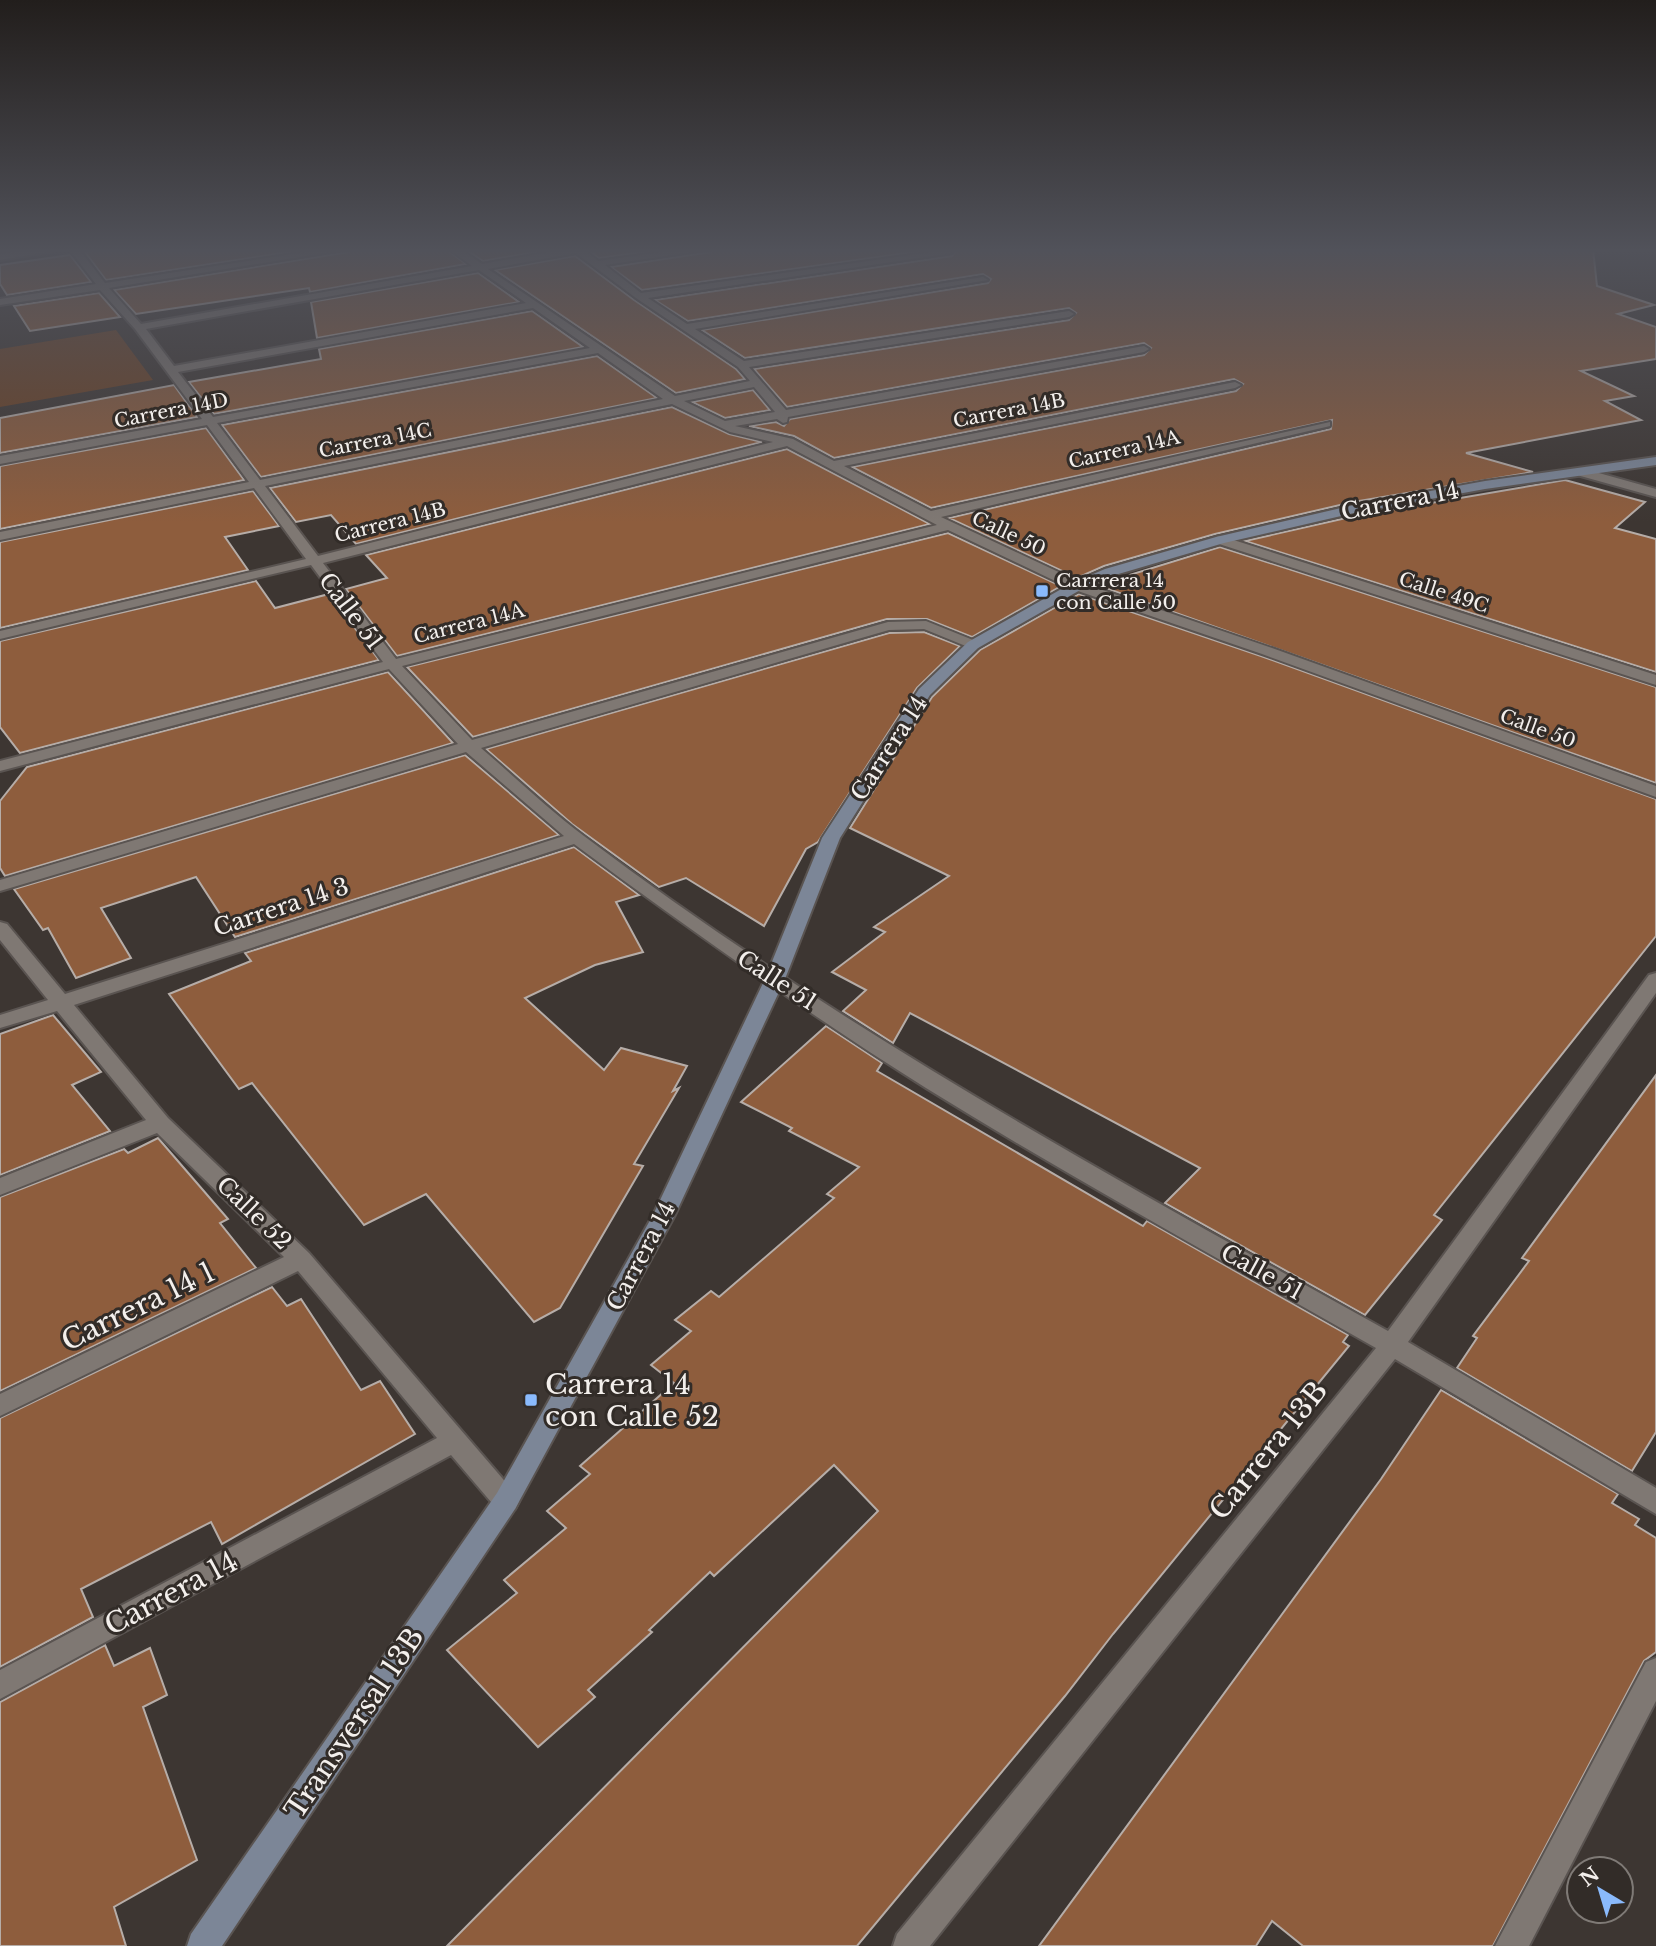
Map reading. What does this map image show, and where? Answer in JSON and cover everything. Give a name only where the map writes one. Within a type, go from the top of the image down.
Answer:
[{"type":"main road","name":"Carrera 14","points":[[506,1501],[664,1215],[775,979],[831,838],[923,692],[973,645],[1077,586],[1111,572],[1221,540],[1354,509],[1656,461]]},
{"type":"main road","name":"Transversal 13B","points":[[203,1946],[506,1501]]},
{"type":"street","name":"Calle 51","points":[[149,340],[392,664],[469,746],[576,838],[731,951],[934,1083],[1392,1345],[1656,1502]]},
{"type":"street","points":[[171,370],[339,340]]},
{"type":"street","name":"Calle 50","points":[[582,340],[671,399],[723,425],[789,442],[949,526],[1077,586],[1267,651],[1656,792]]},
{"type":"street","points":[[706,340],[742,365],[781,412],[789,442]]},
{"type":"street","points":[[742,365],[903,340]]},
{"type":"street","points":[[723,425],[781,412],[1144,349]]},
{"type":"street","name":"Carrera 14D","points":[[0,460],[597,350]]},
{"type":"street","name":"Carrera 14C","points":[[0,536],[757,383]]},
{"type":"street","name":"Carrera 14B","points":[[831,465],[1235,385]]},
{"type":"street","name":"Carrera 14A","points":[[931,515],[1326,424]]},
{"type":"street","name":"Carrera 14B","points":[[0,635],[313,561],[789,442]]},
{"type":"street","points":[[1581,472],[1656,493]]},
{"type":"street","name":"Carrera 14A","points":[[0,766],[392,664],[949,526]]},
{"type":"street","name":"Calle 49C","points":[[1221,540],[1656,680]]},
{"type":"street","points":[[0,886],[469,746],[898,625],[926,625],[973,645]]},
{"type":"street","name":"Carrera 14 3","points":[[0,1022],[576,838]]},
{"type":"street","name":"Calle 52","points":[[0,928],[160,1123],[301,1259],[506,1501]]},
{"type":"street","name":"Carrera 13B","points":[[909,1946],[1392,1345],[1656,979]]},
{"type":"street","points":[[0,1187],[160,1123]]},
{"type":"street","name":"Carrera 14 1","points":[[0,1406],[301,1259]]},
{"type":"street","name":"Carrera 14","points":[[0,1685],[454,1441]]},
{"type":"street","points":[[1511,1946],[1656,1672]]},
{"type":"shaded area","points":[[56,340],[123,340],[153,380],[0,407],[0,349]]},
{"type":"building","points":[[370,340],[573,340],[583,347],[214,414],[189,382],[321,359],[319,349]]},
{"type":"building","points":[[598,340],[693,340],[736,369],[745,379],[676,393]]},
{"type":"building","points":[[717,340],[863,340],[745,358]]},
{"type":"building","points":[[942,340],[1656,340],[1656,359],[1581,371],[1634,396],[1605,401],[1641,420],[1466,453],[1533,472],[1353,502],[1215,534],[1104,566],[1077,578],[949,518],[1331,429],[1332,420],[931,508],[852,467],[1236,391],[1243,384],[1234,379],[834,458],[794,436],[749,426],[776,422],[784,426],[790,419],[1144,355],[1151,348],[1144,343],[787,407],[754,369]]},
{"type":"building","points":[[597,356],[657,398],[261,477],[222,425]]},
{"type":"building","points":[[174,385],[197,417],[0,453],[0,418]]},
{"type":"building","points":[[753,390],[770,410],[725,418],[692,402]]},
{"type":"building","points":[[672,407],[729,434],[762,442],[356,544],[331,515],[296,522],[270,488]]},
{"type":"building","points":[[206,428],[244,480],[0,529],[0,466]]},
{"type":"building","points":[[787,449],[930,524],[397,656],[346,589],[387,578],[366,555]]},
{"type":"building","points":[[1565,480],[1645,502],[1615,528],[1656,539],[1656,672],[1245,541],[1355,516]]},
{"type":"building","points":[[253,491],[279,526],[225,537],[248,570],[0,628],[0,542]]},
{"type":"building","points":[[948,533],[1061,586],[972,637],[927,619],[887,619],[473,737],[407,667]]},
{"type":"building","points":[[1220,547],[1656,687],[1656,783],[1097,585]]},
{"type":"building","points":[[256,581],[275,608],[329,594],[379,660],[20,753],[0,727],[0,641]]},
{"type":"building","points":[[1079,594],[1261,656],[1656,799],[1656,936],[1434,1215],[1442,1220],[1365,1315],[1165,1203],[1200,1168],[910,1013],[893,1043],[843,1011],[866,990],[832,972],[885,932],[874,927],[949,876],[850,828],[932,697],[980,650]]},
{"type":"building","points":[[924,632],[960,646],[917,688],[818,842],[806,849],[764,926],[686,878],[659,887],[572,824],[486,749],[889,633]]},
{"type":"building","points":[[388,672],[453,743],[5,876],[0,868],[0,801],[27,767]]},
{"type":"building","points":[[465,755],[559,835],[235,937],[196,877],[101,908],[131,958],[76,978],[48,928],[43,930],[14,889]]},
{"type":"building","points":[[574,847],[639,895],[616,902],[643,952],[595,965],[525,998],[604,1070],[621,1048],[687,1066],[673,1091],[679,1088],[634,1164],[643,1166],[560,1308],[534,1322],[426,1194],[364,1225],[252,1083],[239,1089],[169,994],[251,961],[245,953]]},
{"type":"building","points":[[53,1015],[101,1072],[72,1085],[110,1131],[0,1175],[0,1034]]},
{"type":"building","points":[[826,1026],[882,1063],[877,1071],[1143,1226],[1147,1221],[1348,1335],[1343,1342],[1349,1346],[1065,1696],[857,1946],[447,1946],[878,1511],[834,1465],[714,1576],[710,1572],[649,1630],[652,1632],[588,1690],[595,1697],[538,1747],[447,1650],[517,1593],[504,1580],[566,1528],[547,1511],[590,1474],[580,1466],[674,1383],[651,1365],[691,1331],[675,1320],[711,1291],[719,1297],[834,1198],[827,1194],[859,1167],[789,1131],[792,1128],[741,1102]]},
{"type":"building","points":[[1656,1075],[1656,1432],[1632,1471],[1457,1368],[1477,1338],[1473,1336],[1529,1261],[1522,1258]]},
{"type":"building","points":[[158,1138],[228,1219],[220,1223],[256,1268],[0,1391],[0,1197],[124,1149],[128,1153]]},
{"type":"building","points":[[272,1287],[287,1306],[301,1299],[361,1390],[380,1381],[415,1434],[222,1544],[211,1522],[81,1589],[93,1617],[0,1667],[0,1418]]},
{"type":"building","points":[[1441,1390],[1618,1494],[1612,1503],[1639,1519],[1635,1525],[1656,1538],[1656,1652],[1644,1661],[1493,1946],[1303,1946],[1272,1921],[1256,1946],[1039,1946],[1381,1479]]},
{"type":"building","points":[[105,1645],[114,1666],[150,1648],[167,1695],[143,1707],[197,1860],[114,1907],[126,1946],[0,1946],[0,1702]]},
{"type":"place","name":"Carrrera 14 con Calle 50","points":[[1042,591]]},
{"type":"place","name":"Carrera 14 con Calle 52","points":[[531,1400]]}]
